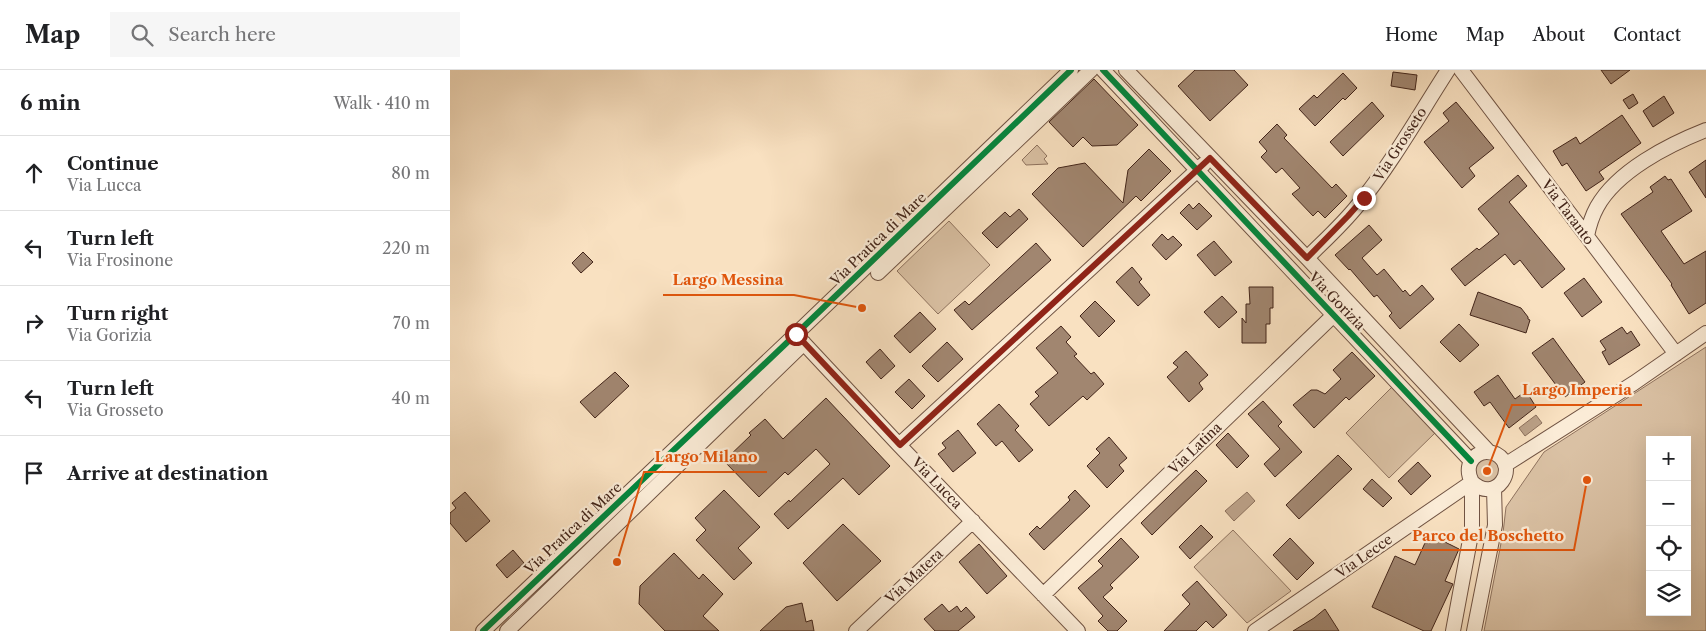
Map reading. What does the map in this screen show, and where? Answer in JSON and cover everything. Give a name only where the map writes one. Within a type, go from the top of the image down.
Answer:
[{"type":"street","name":"Via Pratica di Mare","points":[[483,631],[498,626],[800,339],[1071,70]]},
{"type":"street","points":[[878,273],[1091,70]]},
{"type":"street","name":"Via Gorizia","points":[[1103,70],[1471,461]]},
{"type":"street","name":"Via Gorizia","points":[[1126,70],[1307,258],[1489,452]]},
{"type":"street","name":"Via Grosseto","points":[[1307,258],[1364,198],[1391,160],[1448,70]]},
{"type":"street","name":"Via Taranto","points":[[1461,70],[1676,354]]},
{"type":"street","points":[[1586,236],[1597,206],[1614,184],[1653,156],[1674,144],[1706,130]]},
{"type":"street","points":[[900,445],[1210,158]]},
{"type":"street","name":"Via Latina","points":[[1043,594],[1347,302]]},
{"type":"street","points":[[1505,465],[1634,383],[1706,333]]},
{"type":"street","name":"Via Lucca","points":[[800,339],[1078,631]]},
{"type":"street","points":[[507,631],[800,339]]},
{"type":"street","points":[[1453,631],[1472,529],[1472,482],[1468,471],[1471,461],[1479,454],[1489,452],[1499,456],[1505,465],[1505,476],[1499,485],[1494,488],[1482,489],[1472,482]]},
{"type":"street","name":"Via Lecce","points":[[1256,631],[1472,482]]},
{"type":"street","points":[[1474,631],[1494,525],[1494,488]]},
{"type":"street","name":"Via Matera","points":[[856,631],[973,521]]},
{"type":"shaded area","points":[[1037,145],[1047,156],[1044,159],[1048,164],[1026,165],[1022,160]]},
{"type":"shaded area","points":[[949,221],[990,265],[938,314],[897,271]]},
{"type":"shaded area","points":[[1706,347],[1706,631],[1484,631],[1503,533],[1506,507],[1544,452]]},
{"type":"shaded area","points":[[1393,386],[1437,431],[1389,478],[1346,433]]},
{"type":"shaded area","points":[[1536,415],[1542,423],[1525,436],[1519,428]]},
{"type":"shaded area","points":[[1492,456],[1502,470],[1492,485],[1475,480],[1475,462]]},
{"type":"shaded area","points":[[1247,492],[1255,501],[1234,521],[1225,511]]},
{"type":"shaded area","points":[[1233,530],[1291,591],[1247,623],[1194,567]]},
{"type":"building","points":[[1195,70],[1234,70],[1248,85],[1210,121],[1178,86]]},
{"type":"building","points":[[1601,70],[1630,70],[1611,84]]},
{"type":"building","points":[[1393,72],[1417,75],[1415,90],[1391,86]]},
{"type":"building","points":[[1343,73],[1357,88],[1345,100],[1343,98],[1315,126],[1299,109],[1314,95],[1317,98]]},
{"type":"building","points":[[1094,79],[1138,125],[1117,145],[1092,146],[1083,137],[1073,147],[1049,122]]},
{"type":"building","points":[[1633,94],[1638,103],[1629,109],[1623,100]]},
{"type":"building","points":[[1664,96],[1674,113],[1653,127],[1643,111]]},
{"type":"building","points":[[1372,102],[1384,116],[1343,156],[1330,142]]},
{"type":"building","points":[[1456,102],[1494,148],[1469,168],[1475,176],[1462,188],[1424,142],[1449,121],[1443,113]]},
{"type":"building","points":[[1622,115],[1641,143],[1599,172],[1604,179],[1586,191],[1567,163],[1562,166],[1553,151],[1576,137],[1580,144]]},
{"type":"building","points":[[1277,124],[1287,135],[1284,138],[1332,188],[1336,184],[1347,196],[1325,218],[1318,211],[1313,216],[1292,194],[1300,188],[1282,168],[1276,173],[1261,157],[1267,151],[1259,142]]},
{"type":"building","points":[[1149,149],[1171,171],[1141,201],[1136,196],[1083,247],[1032,194],[1058,168],[1085,163],[1123,203],[1128,170]]},
{"type":"building","points":[[1706,160],[1706,198],[1689,172]]},
{"type":"building","points":[[1518,175],[1527,186],[1509,202],[1565,269],[1542,288],[1520,260],[1514,265],[1505,254],[1465,286],[1451,269],[1477,248],[1479,250],[1499,234],[1478,209]]},
{"type":"building","points":[[1665,176],[1668,180],[1671,179],[1692,211],[1661,231],[1684,264],[1706,251],[1706,303],[1689,314],[1672,284],[1621,214],[1653,192],[1650,187]]},
{"type":"building","points":[[1199,203],[1212,216],[1197,230],[1180,213],[1189,204],[1193,209]]},
{"type":"building","points":[[1019,209],[1028,219],[997,248],[982,233],[1005,212],[1010,217]]},
{"type":"building","points":[[1369,225],[1382,240],[1362,258],[1377,275],[1384,269],[1403,292],[1405,290],[1410,296],[1422,285],[1434,299],[1400,329],[1389,316],[1392,313],[1377,295],[1374,297],[1335,255]]},
{"type":"building","points":[[1162,234],[1168,240],[1173,236],[1182,245],[1166,260],[1152,245]]},
{"type":"building","points":[[1214,241],[1232,262],[1215,276],[1197,255]]},
{"type":"building","points":[[1036,243],[1051,260],[972,330],[954,310],[965,301],[969,305]]},
{"type":"building","points":[[583,252],[593,262],[581,273],[572,263]]},
{"type":"building","points":[[1132,267],[1142,279],[1139,282],[1150,295],[1138,306],[1116,282]]},
{"type":"building","points":[[1584,278],[1602,302],[1582,317],[1564,293]]},
{"type":"building","points":[[1249,287],[1273,287],[1273,308],[1270,308],[1270,324],[1266,324],[1266,343],[1242,343],[1242,318],[1246,323],[1246,304],[1250,304]]},
{"type":"building","points":[[1478,292],[1521,308],[1530,320],[1526,333],[1470,315]]},
{"type":"building","points":[[1222,296],[1237,312],[1219,328],[1204,312]]},
{"type":"building","points":[[1095,301],[1115,321],[1099,337],[1080,316]]},
{"type":"building","points":[[920,312],[936,329],[910,353],[894,336]]},
{"type":"building","points":[[1459,324],[1479,345],[1460,362],[1440,342]]},
{"type":"building","points":[[1061,326],[1071,337],[1066,342],[1077,354],[1074,356],[1091,374],[1094,372],[1104,384],[1087,400],[1083,396],[1049,426],[1030,404],[1039,396],[1035,392],[1058,373],[1036,348]]},
{"type":"building","points":[[1622,327],[1627,334],[1631,331],[1640,345],[1609,365],[1602,352],[1606,350],[1600,341]]},
{"type":"building","points":[[1553,338],[1585,382],[1565,397],[1532,353]]},
{"type":"building","points":[[947,342],[963,359],[938,382],[922,366]]},
{"type":"building","points":[[880,349],[895,366],[881,379],[866,362]]},
{"type":"building","points":[[1186,351],[1208,375],[1199,383],[1203,389],[1189,402],[1167,377],[1178,367],[1173,363]]},
{"type":"building","points":[[1352,352],[1375,376],[1349,400],[1346,397],[1314,428],[1293,405],[1311,390],[1317,390],[1325,394],[1341,379],[1333,370]]},
{"type":"building","points":[[615,372],[629,386],[595,418],[580,402]]},
{"type":"building","points":[[1498,375],[1515,399],[1526,391],[1536,407],[1509,428],[1490,402],[1484,406],[1474,392]]},
{"type":"building","points":[[909,379],[925,396],[912,409],[895,392]]},
{"type":"building","points":[[826,398],[890,466],[859,495],[843,478],[788,529],[774,514],[789,500],[790,502],[830,464],[816,449],[788,475],[785,472],[759,497],[724,461],[751,435],[749,433],[765,419],[783,439]]},
{"type":"building","points":[[1263,401],[1282,422],[1278,426],[1302,452],[1275,477],[1264,464],[1280,449],[1248,414]]},
{"type":"building","points":[[999,404],[1019,426],[1015,430],[1033,450],[1019,462],[1002,441],[996,446],[977,424]]},
{"type":"building","points":[[958,430],[976,453],[953,472],[938,454],[946,448],[942,443]]},
{"type":"building","points":[[1228,433],[1249,456],[1237,468],[1216,445]]},
{"type":"building","points":[[1109,437],[1127,458],[1119,465],[1124,471],[1107,488],[1087,466],[1100,453],[1096,449]]},
{"type":"building","points":[[1338,455],[1352,469],[1299,519],[1286,505]]},
{"type":"building","points":[[1418,462],[1431,476],[1411,495],[1398,481]]},
{"type":"building","points":[[1196,470],[1207,481],[1152,535],[1141,523]]},
{"type":"building","points":[[1372,479],[1392,498],[1383,507],[1363,489]]},
{"type":"building","points":[[724,490],[760,527],[738,548],[752,563],[734,580],[696,540],[706,530],[695,518]]},
{"type":"building","points":[[1075,490],[1090,506],[1044,550],[1029,534],[1037,526],[1040,529],[1070,500],[1068,497]]},
{"type":"building","points":[[465,492],[490,521],[466,542],[450,523],[450,513],[456,508],[452,503]]},
{"type":"building","points":[[843,524],[881,561],[837,601],[803,563]]},
{"type":"building","points":[[1201,525],[1213,537],[1190,559],[1179,547]]},
{"type":"building","points":[[1429,534],[1459,549],[1445,581],[1453,584],[1431,631],[1424,631],[1372,607],[1395,556],[1415,565]]},
{"type":"building","points":[[1121,538],[1139,557],[1110,585],[1113,588],[1103,597],[1127,621],[1117,631],[1108,631],[1098,621],[1103,616],[1078,588],[1103,566],[1098,561]]},
{"type":"building","points":[[1290,538],[1314,563],[1297,580],[1273,555]]},
{"type":"building","points":[[979,544],[1007,576],[987,594],[959,562]]},
{"type":"building","points":[[513,550],[524,563],[507,578],[496,565]]},
{"type":"building","points":[[674,553],[699,579],[703,574],[723,594],[703,616],[719,631],[665,631],[639,604],[640,586]]},
{"type":"building","points":[[1197,581],[1227,615],[1213,628],[1206,621],[1196,631],[1164,631],[1190,604],[1182,595]]},
{"type":"building","points":[[802,603],[806,622],[812,620],[814,631],[760,631],[786,607]]},
{"type":"building","points":[[942,604],[949,612],[957,606],[961,612],[966,607],[975,617],[958,631],[935,631],[924,619]]},
{"type":"building","points":[[1325,609],[1339,631],[1293,631],[1314,618]]},
{"type":"cycle path","points":[[483,631],[1071,70]]},
{"type":"cycle path","points":[[1103,70],[1471,461]]},
{"type":"place","name":"Largo Messina","points":[[862,308]]},
{"type":"place","name":"Largo Imperia","points":[[1487,471]]},
{"type":"place","name":"Parco del Boschetto","points":[[1587,480]]},
{"type":"place","name":"Largo Milano","points":[[617,562]]},
{"type":"route","points":[[796,334],[900,445],[1210,158],[1307,258],[1364,198]]}]
